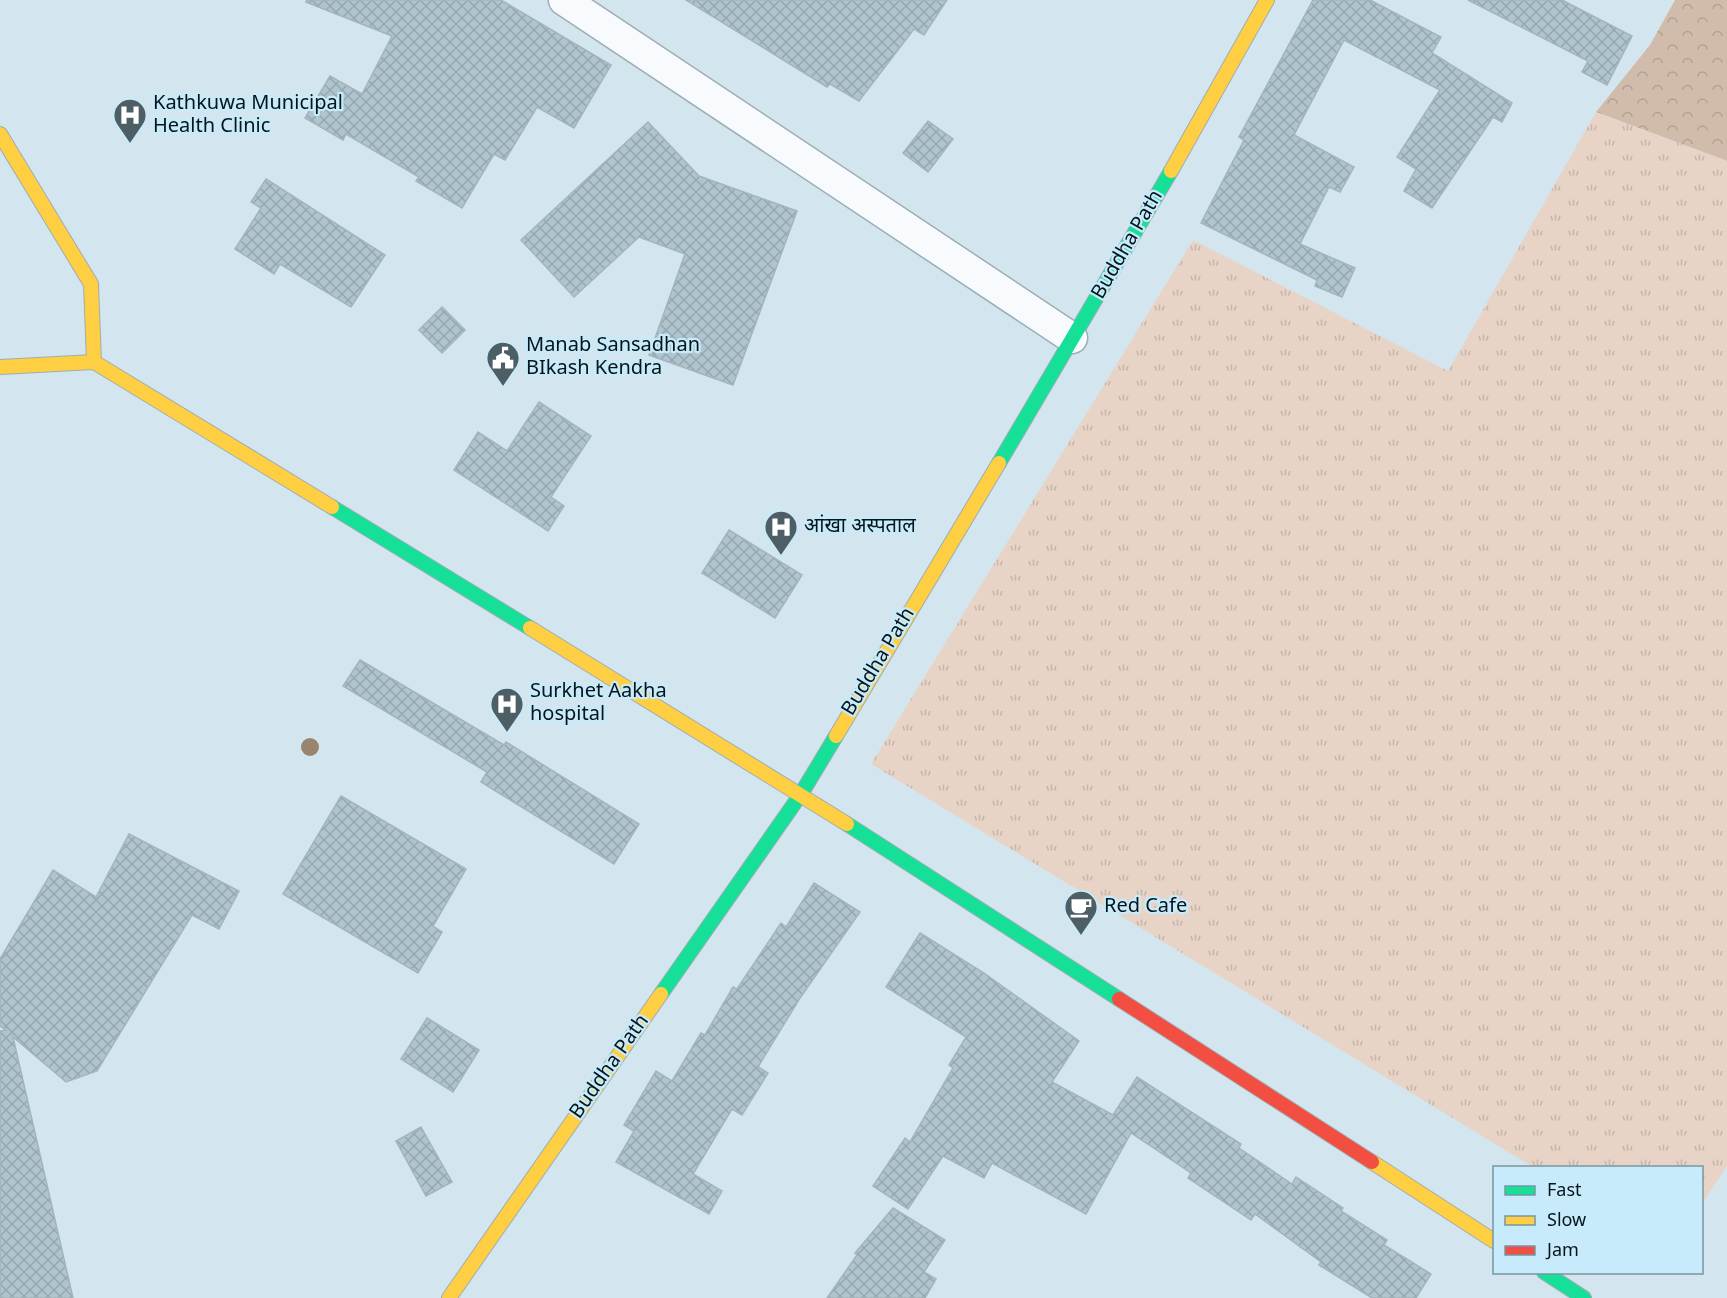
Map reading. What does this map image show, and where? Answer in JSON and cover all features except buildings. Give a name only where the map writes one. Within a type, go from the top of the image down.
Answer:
[{"type":"main road","name":"Buddha Path","points":[[449,1298],[801,794],[1123,256],[1267,0]]},
{"type":"main road","points":[[0,134],[91,284],[94,362]]},
{"type":"main road","points":[[0,367],[94,362],[801,794],[1493,1239]]},
{"type":"main road","points":[[1547,1274],[1584,1298]]},
{"type":"street","points":[[564,0],[1072,338]]},
{"type":"green space","points":[[1675,0],[1727,0],[1727,161],[1596,112],[1650,45]]},
{"type":"green space","points":[[1596,112],[1727,161],[1727,1166],[1703,1202],[1703,1166],[1531,1166],[871,764],[1193,240],[1448,371]]},
{"type":"traffic: fast","points":[[999,463],[1171,171]]},
{"type":"traffic: fast","points":[[332,507],[530,628]]},
{"type":"traffic: fast","points":[[661,994],[801,794],[836,736]]},
{"type":"traffic: fast","points":[[847,824],[1119,999]]},
{"type":"traffic: fast","points":[[1547,1274],[1584,1298]]},
{"type":"traffic: slow","points":[[1171,171],[1267,0]]},
{"type":"traffic: slow","points":[[0,134],[91,284],[94,362]]},
{"type":"traffic: slow","points":[[0,367],[94,362],[332,507]]},
{"type":"traffic: slow","points":[[836,736],[999,463]]},
{"type":"traffic: slow","points":[[530,628],[847,824]]},
{"type":"traffic: slow","points":[[449,1298],[661,994]]},
{"type":"traffic: slow","points":[[1372,1162],[1493,1240]]},
{"type":"traffic: jam","points":[[1119,999],[1372,1162]]},
{"type":"place","name":"Kathkuwa Municipal Health Clinic","points":[[130,144]]},
{"type":"place","name":"Manab Sansadhan BIkash Kendra","points":[[503,387]]},
{"type":"place","name":"आंखा अस्पताल","points":[[781,556]]},
{"type":"place","name":"Surkhet Aakha hospital","points":[[507,733]]},
{"type":"place","name":"Red Cafe","points":[[1081,936]]}]
